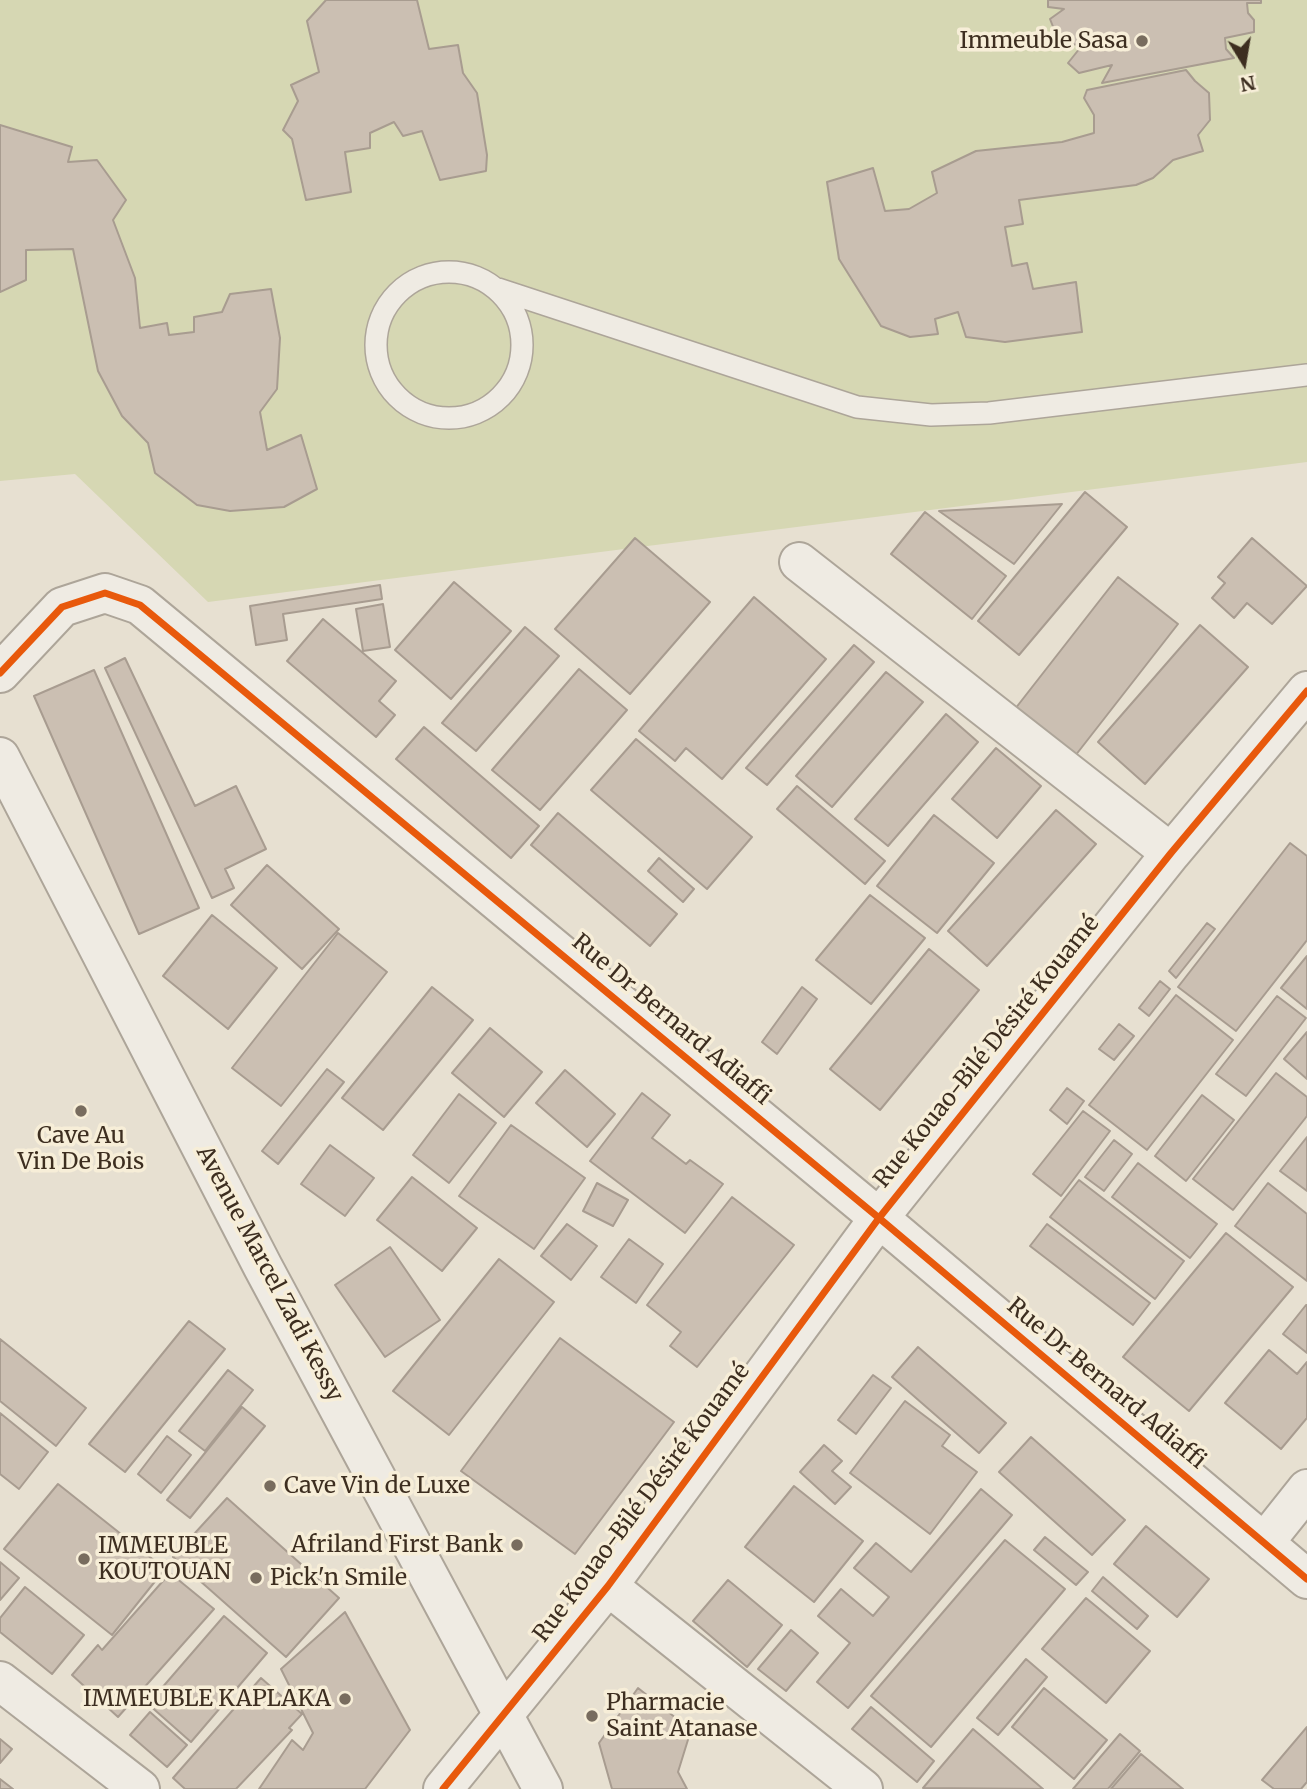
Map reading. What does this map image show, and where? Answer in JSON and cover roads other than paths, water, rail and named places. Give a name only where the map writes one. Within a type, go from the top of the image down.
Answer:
[{"type":"street","points":[[799,562],[1171,853]]},
{"type":"street","name":"Rue Dr Bernard Adiaffi","points":[[0,673],[62,607],[105,593],[139,605],[879,1218],[1307,1579]]},
{"type":"street","name":"Rue Kouao-Bilé Désiré Kouamé","points":[[443,1789],[503,1712],[608,1587],[879,1218],[1171,853],[1307,691]]},
{"type":"street","name":"Avenue Marcel Zadi Kessy","points":[[0,757],[263,1267],[544,1789]]},
{"type":"street","points":[[1264,1543],[1307,1489]]},
{"type":"street","points":[[608,1587],[863,1789]]},
{"type":"street","points":[[0,1681],[140,1789]]},
{"type":"lane","points":[[498,289],[515,312],[523,340],[520,368],[506,393],[484,411],[456,419],[427,416],[402,402],[383,379],[375,352],[379,323],[393,298],[416,280],[444,272],[472,275],[498,289],[857,407],[931,415],[989,413],[1307,375]]},
{"type":"place","name":"Immeuble Sasa","points":[[1142,41]]},
{"type":"place","name":"Cave Au Vin De Bois","points":[[81,1111]]},
{"type":"place","name":"Cave Vin de Luxe","points":[[270,1486]]},
{"type":"place","name":"Afriland First Bank","points":[[517,1545]]},
{"type":"place","name":"IMMEUBLE KOUTOUAN","points":[[84,1559]]},
{"type":"place","name":"Pick'n Smile","points":[[256,1578]]},
{"type":"place","name":"IMMEUBLE KAPLAKA","points":[[345,1699]]},
{"type":"place","name":"Pharmacie Saint Atanase","points":[[592,1716]]}]
